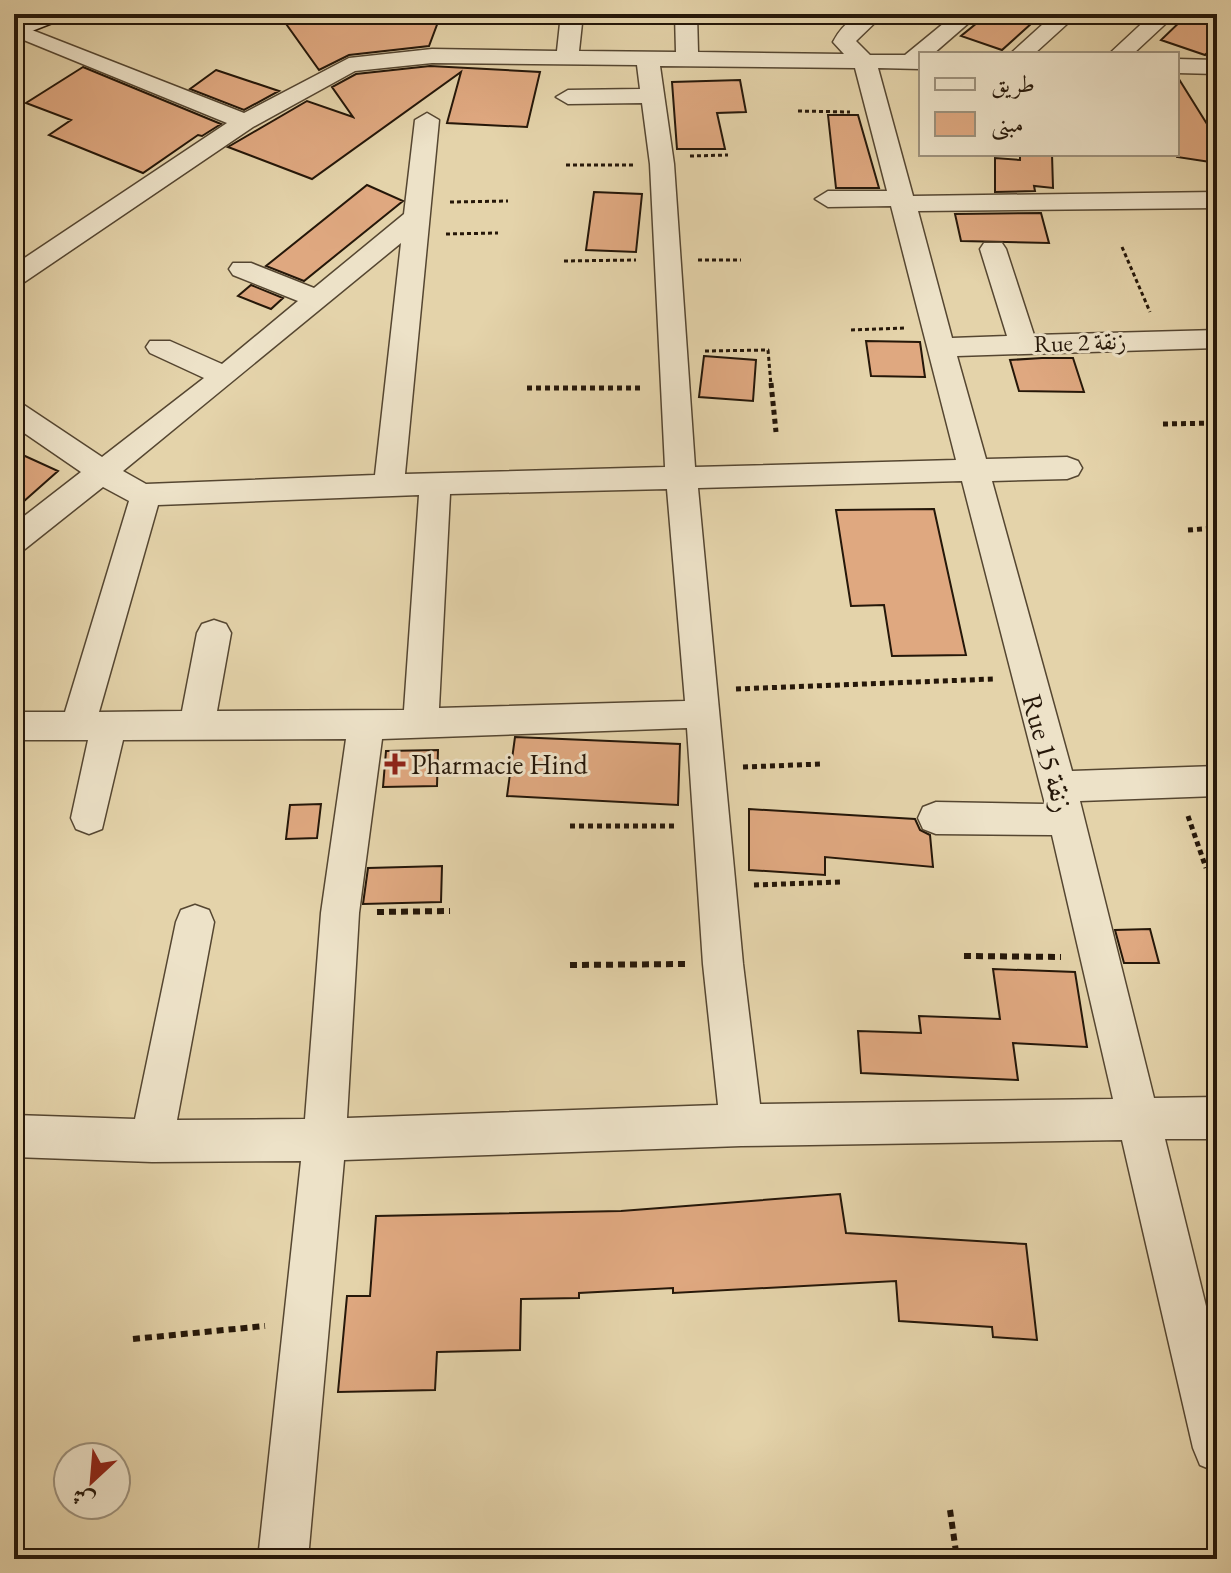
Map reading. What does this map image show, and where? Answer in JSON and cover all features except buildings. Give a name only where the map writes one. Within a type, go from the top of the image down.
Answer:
[{"type":"main road","points":[[15,30],[51,14]]},
{"type":"street","points":[[567,58],[572,14]]},
{"type":"street","points":[[686,14],[687,60]]},
{"type":"street","name":"Rue 15 زنقة","points":[[873,14],[845,37],[849,49],[865,62],[941,337],[1026,678],[1062,804],[1217,1448]]},
{"type":"street","points":[[926,52],[968,14]]},
{"type":"street","points":[[1023,52],[1067,14]]},
{"type":"street","points":[[1122,52],[1165,14]]},
{"type":"street","points":[[15,30],[245,122]]},
{"type":"street","points":[[14,277],[245,122],[324,76],[366,61],[432,56],[915,62]]},
{"type":"street","points":[[648,59],[662,164],[673,388],[714,826],[723,964],[741,1125]]},
{"type":"street","points":[[1179,66],[1216,66]]},
{"type":"street","points":[[568,97],[654,96]]},
{"type":"street","points":[[389,485],[427,120]]},
{"type":"street","points":[[828,199],[1217,200]]},
{"type":"street","points":[[18,532],[103,472],[419,218]]},
{"type":"street","points":[[993,249],[1023,343]]},
{"type":"street","points":[[242,269],[317,299]]},
{"type":"street","name":"Rue 2 زنقة","points":[[941,337],[1023,343],[1217,339]]},
{"type":"street","points":[[160,347],[225,376]]},
{"type":"street","points":[[14,412],[129,490],[146,495],[389,485],[1067,468]]},
{"type":"street","points":[[421,723],[435,484]]},
{"type":"street","points":[[89,818],[94,725],[146,495]]},
{"type":"street","points":[[197,724],[214,633]]},
{"type":"street","points":[[14,726],[366,725],[702,702]]},
{"type":"street","points":[[283,1559],[325,1140],[340,913],[366,725]]},
{"type":"street","points":[[936,818],[1062,804],[1176,783],[1217,781]]},
{"type":"street","points":[[152,1141],[195,922]]},
{"type":"street","points":[[14,1136],[152,1141],[325,1140],[741,1125],[1217,1118]]},
{"type":"path","points":[[798,111],[879,112]]},
{"type":"path","points":[[566,165],[662,164]]},
{"type":"path","points":[[419,218],[508,201]]},
{"type":"path","points":[[419,218],[498,233]]},
{"type":"path","points":[[1122,247],[1161,339]]},
{"type":"path","points":[[564,261],[741,260]]},
{"type":"path","points":[[851,330],[941,337]]},
{"type":"path","points":[[672,352],[768,350],[776,432]]},
{"type":"path","points":[[527,388],[673,388]]},
{"type":"path","points":[[1163,424],[1217,423]]},
{"type":"path","points":[[1188,530],[1217,528]]},
{"type":"path","points":[[702,702],[1026,678]]},
{"type":"path","points":[[707,768],[822,764]]},
{"type":"path","points":[[1176,783],[1206,868]]},
{"type":"path","points":[[570,826],[714,826]]},
{"type":"path","points":[[717,886],[841,882]]},
{"type":"path","points":[[340,913],[450,911]]},
{"type":"path","points":[[964,956],[1098,957]]},
{"type":"path","points":[[570,965],[723,964]]},
{"type":"path","points":[[133,1339],[306,1322]]},
{"type":"path","points":[[950,1510],[957,1559]]},
{"type":"place","name":"Pharmacie Hind","points":[[395,764]]}]
